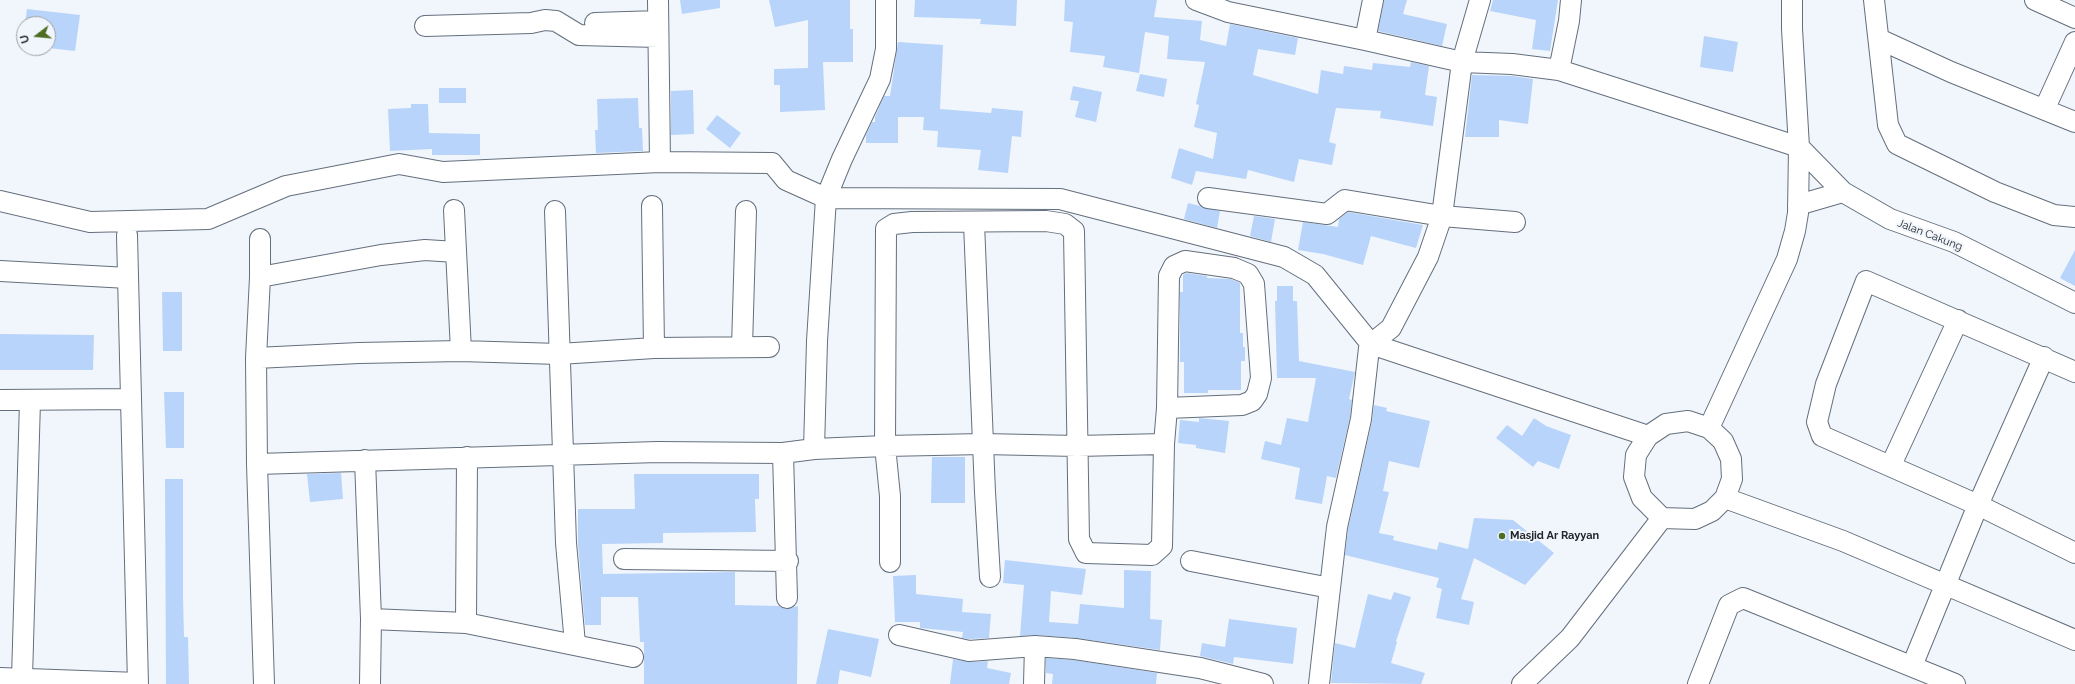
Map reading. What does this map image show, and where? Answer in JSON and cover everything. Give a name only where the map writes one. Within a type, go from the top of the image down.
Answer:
[{"type":"street","points":[[658,0],[660,162]]},
{"type":"street","points":[[814,449],[817,341],[826,198],[842,159],[880,79],[886,49],[886,0]]},
{"type":"street","points":[[1196,0],[1228,12],[1365,40],[1462,62],[1512,64],[1559,70],[1799,148]]},
{"type":"street","points":[[1365,40],[1373,0]]},
{"type":"street","points":[[1319,684],[1337,527],[1361,419],[1371,344],[1391,328],[1428,257],[1442,216],[1462,62],[1480,0]]},
{"type":"street","points":[[1559,70],[1570,21],[1571,0]]},
{"type":"street","points":[[1709,428],[1787,259],[1795,231],[1798,205],[1799,148],[1792,29],[1792,0]]},
{"type":"street","points":[[1874,0],[1888,125],[1897,144],[1995,192],[2054,215],[2075,217]]},
{"type":"street","points":[[2035,0],[2075,18]]},
{"type":"street","points":[[425,26],[531,23],[545,20],[556,21],[579,35],[658,29]]},
{"type":"street","points":[[588,23],[658,29]]},
{"type":"street","points":[[1879,39],[1951,72],[2045,108],[2075,122]]},
{"type":"street","points":[[2045,108],[2075,42]]},
{"type":"street","name":"Jalan Cakung","points":[[1799,148],[1843,192],[1890,220],[1954,242],[2075,303]]},
{"type":"street","points":[[0,201],[90,222],[208,220],[286,186],[399,164],[443,172],[660,162],[772,163],[786,180],[826,198],[1060,199],[1284,257],[1315,275],[1371,344],[1648,436]]},
{"type":"street","points":[[1798,205],[1843,192]]},
{"type":"street","points":[[1208,198],[1327,214],[1345,200],[1442,216],[1515,222]]},
{"type":"street","points":[[652,206],[654,348]]},
{"type":"street","points":[[454,210],[461,351]]},
{"type":"street","points":[[556,211],[562,454],[566,543],[574,644]]},
{"type":"street","points":[[742,346],[746,211]]},
{"type":"street","points":[[890,562],[890,496],[885,446],[886,229],[894,224],[912,222],[1046,222],[1065,224],[1074,231],[1079,538],[1086,552],[1152,555],[1162,546],[1164,444],[1167,408],[1169,276],[1174,266],[1185,261],[1234,268],[1248,274],[1254,284],[1261,378],[1257,394],[1252,401],[1242,405],[1167,408]]},
{"type":"street","points":[[974,223],[990,577]]},
{"type":"street","points":[[0,678],[138,684],[127,235]]},
{"type":"street","points":[[260,238],[260,276],[256,358],[257,464],[264,684]]},
{"type":"street","points":[[260,276],[381,255],[425,250],[456,252]]},
{"type":"street","points":[[0,271],[128,278]]},
{"type":"street","points":[[2073,544],[1978,505],[1891,465],[1822,436],[1817,422],[1826,384],[1866,281],[2044,356],[2075,372]]},
{"type":"street","points":[[1891,465],[1958,320]]},
{"type":"street","points":[[256,358],[359,353],[461,351],[559,354],[654,348],[742,346],[769,347]]},
{"type":"street","points":[[1912,666],[1978,505],[2044,356]]},
{"type":"street","points":[[0,400],[30,401],[131,399]]},
{"type":"street","points":[[22,678],[30,401]]},
{"type":"street","points":[[1688,421],[1709,428],[1723,441],[1731,459],[1732,479],[1725,498],[1712,511],[1694,519],[1662,518],[1642,498],[1634,477],[1636,455],[1648,436],[1666,424],[1688,421]]},
{"type":"street","points":[[257,464],[562,454],[658,452],[783,453],[814,449],[885,446],[983,444],[1077,446],[1164,444]]},
{"type":"street","points":[[783,453],[788,560],[787,598]]},
{"type":"street","points":[[466,623],[467,457]]},
{"type":"street","points":[[365,460],[371,619],[370,684]]},
{"type":"street","points":[[1725,498],[1843,541],[2075,640]]},
{"type":"street","points":[[1522,684],[1570,638],[1662,518]]},
{"type":"street","points":[[624,559],[689,558],[788,560]]},
{"type":"street","points":[[1191,561],[1330,588]]},
{"type":"street","points":[[1698,684],[1729,606],[1743,598],[1955,684]]},
{"type":"street","points":[[371,619],[466,623],[633,656]]},
{"type":"street","points":[[899,635],[969,651],[1035,646],[1075,650],[1200,668],[1263,684]]},
{"type":"street","points":[[1034,684],[1035,646]]},
{"type":"building","points":[[680,0],[720,0],[720,8],[682,14]]},
{"type":"building","points":[[769,0],[850,0],[850,29],[853,29],[853,62],[823,62],[825,110],[780,112],[780,85],[774,85],[774,69],[808,68],[808,20],[775,27]]},
{"type":"building","points":[[915,0],[1017,0],[1016,26],[980,24],[981,19],[914,17]]},
{"type":"building","points":[[1065,0],[1157,0],[1154,17],[1202,21],[1200,40],[1226,46],[1230,24],[1298,38],[1295,55],[1258,49],[1253,75],[1318,94],[1321,70],[1343,74],[1344,66],[1372,70],[1373,63],[1410,67],[1411,62],[1429,66],[1425,95],[1437,97],[1433,126],[1380,118],[1381,111],[1336,108],[1329,142],[1336,144],[1332,165],[1299,159],[1294,182],[1248,170],[1246,179],[1196,171],[1192,185],[1171,178],[1179,148],[1213,159],[1217,133],[1194,127],[1199,105],[1196,104],[1205,62],[1167,59],[1169,36],[1145,32],[1139,73],[1103,67],[1105,56],[1070,52],[1073,22],[1064,21]]},
{"type":"building","points":[[1384,0],[1407,0],[1403,14],[1447,24],[1442,46],[1378,31]]},
{"type":"building","points":[[1493,0],[1558,0],[1550,51],[1532,49],[1536,20],[1490,11]]},
{"type":"building","points":[[27,9],[80,15],[75,51],[56,49],[56,16],[26,16]]},
{"type":"building","points":[[1704,36],[1738,42],[1733,72],[1700,67]]},
{"type":"building","points":[[898,42],[943,45],[940,109],[991,113],[992,108],[1023,111],[1021,137],[1012,136],[1008,173],[978,170],[981,150],[937,147],[938,131],[923,130],[924,117],[898,117],[898,143],[866,143],[866,135],[872,122],[875,122],[875,117],[884,96],[890,96]]},
{"type":"building","points":[[1140,74],[1167,79],[1164,97],[1136,91]]},
{"type":"building","points":[[1472,75],[1512,76],[1533,79],[1528,124],[1499,120],[1499,137],[1465,137]]},
{"type":"building","points":[[1073,86],[1102,92],[1096,122],[1075,117],[1079,101],[1070,100]]},
{"type":"building","points":[[439,88],[466,88],[466,103],[439,103]]},
{"type":"building","points":[[693,90],[694,134],[671,135],[671,91]]},
{"type":"building","points":[[638,98],[639,128],[642,128],[643,151],[596,153],[595,130],[598,130],[597,99]]},
{"type":"building","points":[[411,104],[428,104],[429,133],[480,134],[480,155],[432,155],[432,149],[390,151],[388,109],[411,108]]},
{"type":"building","points":[[717,115],[741,133],[730,148],[706,129]]},
{"type":"building","points":[[1188,203],[1220,211],[1217,228],[1184,219]]},
{"type":"building","points":[[1348,212],[1423,225],[1416,248],[1371,236],[1363,265],[1323,254],[1298,250],[1303,222],[1338,227],[1339,219]]},
{"type":"building","points":[[1254,216],[1275,219],[1271,242],[1250,236]]},
{"type":"building","points":[[2075,250],[2075,286],[2060,278]]},
{"type":"building","points":[[1187,273],[1207,276],[1207,278],[1231,279],[1240,283],[1240,333],[1243,333],[1243,347],[1245,347],[1245,361],[1241,361],[1241,390],[1208,390],[1208,393],[1184,393],[1184,362],[1180,362],[1180,292],[1183,292],[1183,275]]},
{"type":"building","points":[[1277,286],[1293,286],[1293,301],[1297,301],[1299,361],[1355,372],[1349,399],[1352,400],[1350,417],[1336,478],[1327,476],[1322,504],[1295,499],[1300,468],[1261,459],[1265,441],[1281,445],[1287,418],[1308,422],[1316,378],[1277,378],[1275,301],[1277,301]]},
{"type":"building","points":[[162,292],[182,292],[182,351],[163,351]]},
{"type":"building","points":[[0,334],[94,335],[93,370],[0,370]]},
{"type":"building","points":[[164,392],[184,392],[184,448],[166,448]]},
{"type":"building","points":[[1374,405],[1387,408],[1386,411],[1430,421],[1419,468],[1389,461],[1383,491],[1389,492],[1379,533],[1394,536],[1393,540],[1437,550],[1439,542],[1468,549],[1474,518],[1513,520],[1554,553],[1525,585],[1474,558],[1461,599],[1474,602],[1469,625],[1436,618],[1442,589],[1436,587],[1439,578],[1345,555],[1348,529],[1372,421]]},
{"type":"building","points":[[1199,418],[1229,421],[1225,453],[1196,448],[1196,445],[1178,443],[1180,420],[1199,422]]},
{"type":"building","points":[[1534,418],[1546,426],[1571,435],[1559,469],[1538,461],[1533,467],[1496,438],[1507,425],[1522,436]]},
{"type":"building","points":[[932,457],[965,457],[965,503],[931,503]]},
{"type":"building","points":[[341,473],[343,499],[310,502],[307,474]]},
{"type":"building","points":[[634,474],[759,474],[759,499],[755,499],[756,532],[663,533],[663,543],[602,544],[603,574],[735,572],[735,605],[779,606],[787,609],[798,606],[797,684],[644,684],[644,642],[640,642],[638,597],[601,597],[601,625],[585,625],[578,544],[578,509],[635,509]]},
{"type":"building","points":[[165,479],[183,479],[184,637],[188,637],[189,684],[166,684]]},
{"type":"building","points":[[1005,560],[1086,569],[1082,595],[1051,591],[1049,622],[1078,624],[1080,604],[1124,608],[1124,570],[1151,571],[1150,619],[1162,620],[1160,650],[1076,638],[1036,635],[1020,636],[1024,585],[1003,583]]},
{"type":"building","points":[[916,575],[916,594],[963,599],[962,612],[991,614],[989,638],[962,638],[963,632],[920,628],[920,622],[895,622],[893,576]]},
{"type":"building","points":[[1394,592],[1411,597],[1396,641],[1391,663],[1425,673],[1421,684],[1331,683],[1335,643],[1355,648],[1368,594],[1391,600]]},
{"type":"building","points":[[1229,619],[1297,628],[1293,664],[1234,657],[1233,664],[1200,656],[1202,643],[1225,647]]},
{"type":"building","points":[[828,629],[879,639],[871,677],[840,670],[838,684],[816,684]]},
{"type":"building","points":[[1046,658],[1074,660],[1157,673],[1156,684],[1052,684],[1053,674],[1046,673]]},
{"type":"building","points":[[953,659],[970,662],[988,661],[987,668],[1011,673],[1009,684],[950,684]]},
{"type":"place","name":"Masjid Ar Rayyan","points":[[1502,536]]}]
